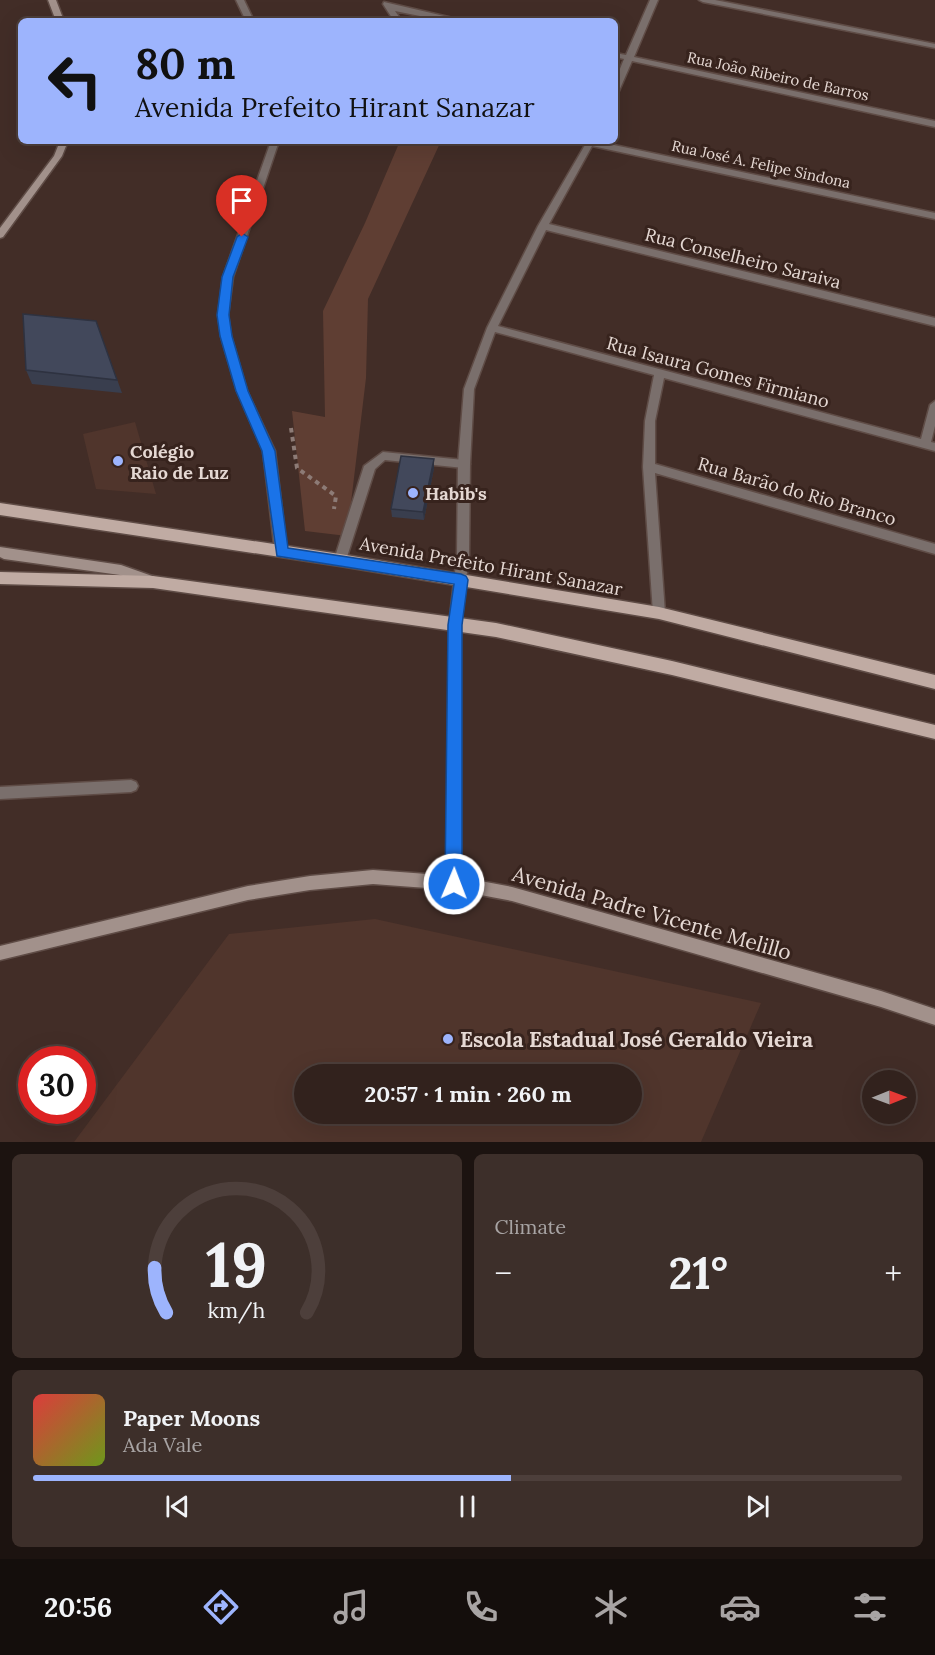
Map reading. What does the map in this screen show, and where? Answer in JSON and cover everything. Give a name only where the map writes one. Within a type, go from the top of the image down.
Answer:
[{"type":"main road","points":[[52,0],[59,18]]},
{"type":"main road","points":[[0,235],[58,156],[63,144]]},
{"type":"main road","name":"Avenida Prefeito Hirant Sanazar","points":[[0,509],[340,560],[659,613],[935,682]]},
{"type":"main road","points":[[0,552],[121,570],[153,582]]},
{"type":"main road","points":[[0,578],[153,582],[496,630],[672,668],[935,732]]},
{"type":"main road","name":"Avenida Padre Vicente Melillo","points":[[0,953],[237,895],[310,883],[373,877],[454,884],[512,894],[881,999],[935,1017]]},
{"type":"street","points":[[240,0],[249,18]]},
{"type":"street","points":[[618,85],[654,0]]},
{"type":"street","points":[[703,0],[935,46]]},
{"type":"street","points":[[387,3],[396,18]]},
{"type":"street","points":[[387,3],[445,18]]},
{"type":"street","name":"Rua João Ribeiro de Barros","points":[[618,56],[935,124]]},
{"type":"street","points":[[274,144],[228,277],[223,315],[226,336],[242,391],[269,451],[281,552]]},
{"type":"street","points":[[454,884],[455,625],[461,580],[464,464],[469,389],[492,328],[586,144]]},
{"type":"street","name":"Rua José A. Felipe Sindona","points":[[596,144],[935,216]]},
{"type":"street","name":"Rua Conselheiro Saraiva","points":[[543,226],[935,322]]},
{"type":"street","name":"Rua Isaura Gomes Firmiano","points":[[492,328],[930,445]]},
{"type":"street","points":[[659,613],[649,467],[650,421],[660,373]]},
{"type":"street","points":[[930,445],[935,405]]},
{"type":"street","points":[[340,560],[370,466],[383,456],[464,464]]},
{"type":"street","name":"Rua Barão do Rio Branco","points":[[649,467],[935,549]]},
{"type":"street","points":[[0,793],[131,786]]},
{"type":"path","points":[[291,428],[297,468],[336,496],[333,518]]},
{"type":"shaded area","points":[[399,144],[440,144],[368,299],[366,378],[347,536],[305,531],[292,411],[325,417],[323,311],[365,223]]},
{"type":"shaded area","name":"Colégio Raio de Luz","points":[[135,422],[156,494],[96,489],[83,434]]},
{"type":"shaded area","name":"Escola Estadual José Geraldo Vieira","points":[[375,919],[761,1003],[701,1142],[74,1142],[87,1124],[96,1124],[96,1112],[229,934]]},
{"type":"building","points":[[23,314],[96,321],[117,380],[26,370]]},
{"type":"building","name":"Habib's","points":[[401,456],[434,459],[423,512],[391,509]]},
{"type":"place","name":"Colégio Raio de Luz","points":[[118,461]]},
{"type":"place","name":"Habib's","points":[[413,493]]},
{"type":"place","name":"Escola Estadual José Geraldo Vieira","points":[[448,1039]]},
{"type":"route","points":[[242,237],[228,277],[223,315],[226,336],[242,391],[269,451],[281,552],[461,580],[455,625],[454,884]]}]
